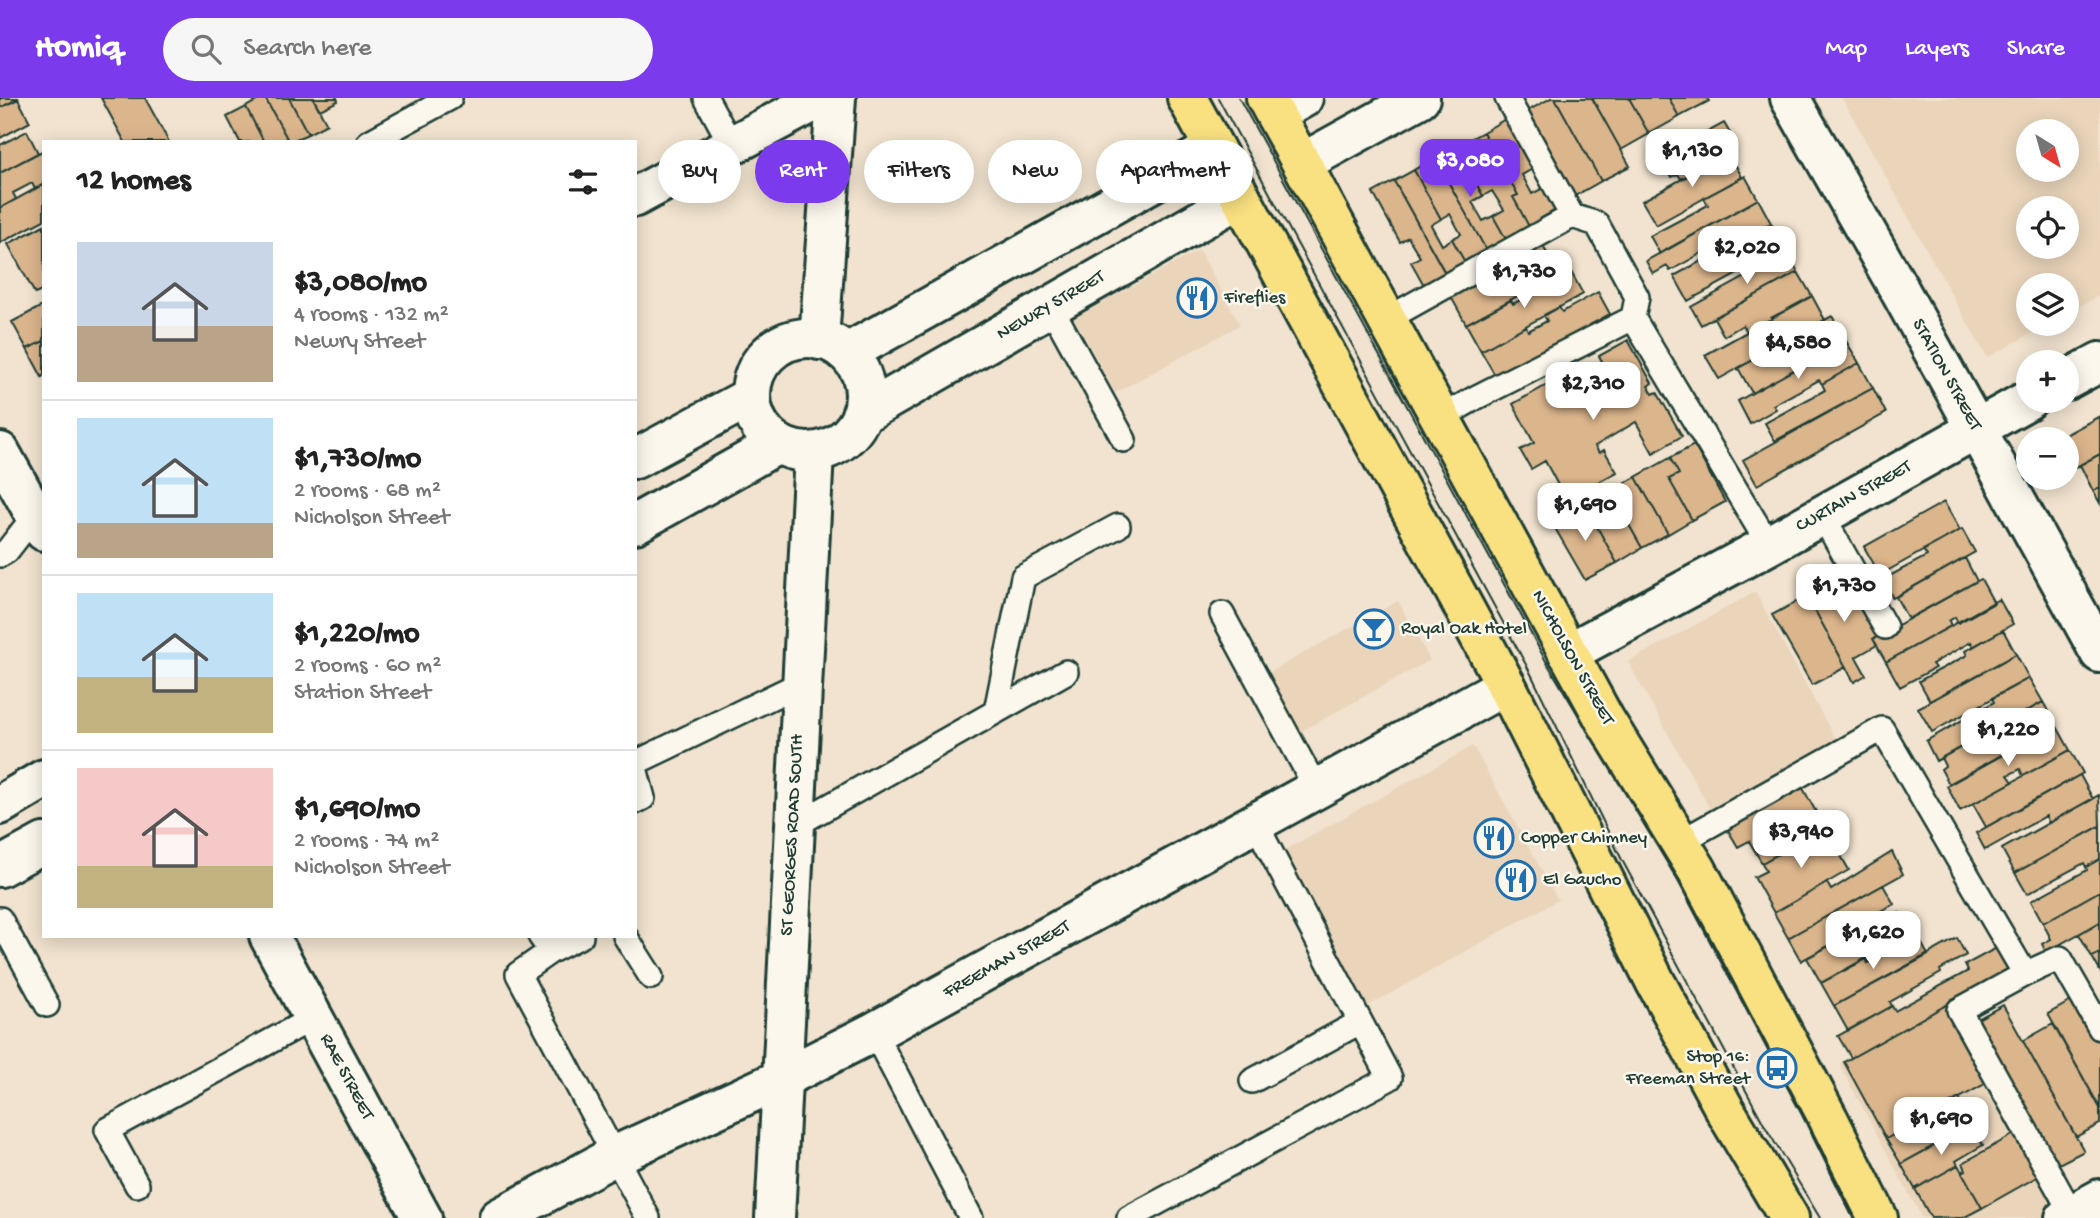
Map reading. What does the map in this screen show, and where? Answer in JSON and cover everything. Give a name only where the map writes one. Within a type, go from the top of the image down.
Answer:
[{"type":"main road","points":[[1187,98],[1210,140]]},
{"type":"main road","name":"NICHOLSON STREET","points":[[1281,103],[1302,163],[1605,720],[1680,842],[1828,1118],[1878,1218]]},
{"type":"main road","points":[[1244,203],[1506,685],[1656,983],[1725,1110],[1789,1218]]},
{"type":"street","points":[[741,141],[821,98]]},
{"type":"street","points":[[833,346],[836,98]]},
{"type":"street","points":[[1302,163],[1420,98]]},
{"type":"street","name":"STATION STREET","points":[[1790,98],[2100,653]]},
{"type":"street","points":[[637,196],[658,185]]},
{"type":"street","points":[[833,346],[1108,203]]},
{"type":"street","name":"NEWRY STREET","points":[[861,415],[1231,203]]},
{"type":"street","points":[[637,523],[796,449],[829,448],[842,441],[854,429],[861,415],[865,399],[864,382],[857,366],[833,346],[794,341],[771,352],[760,365],[753,380],[750,397],[754,415],[764,432],[796,449]]},
{"type":"street","points":[[2079,373],[2100,362]]},
{"type":"street","points":[[637,458],[750,397]]},
{"type":"street","name":"CURTAIN STREET","points":[[1568,653],[1769,545],[2016,407]]},
{"type":"street","name":"ST GEORGES ROAD SOUTH","points":[[775,1218],[801,683],[796,449]]},
{"type":"street","points":[[0,452],[41,519]]},
{"type":"street","name":"FREEMAN STREET","points":[[499,1218],[614,1156],[781,1079],[874,1032],[1506,685]]},
{"type":"street","points":[[0,805],[42,780]]},
{"type":"street","points":[[0,867],[42,844]]},
{"type":"street","name":"RAE STREET","points":[[270,938],[422,1218]]},
{"type":"lane","points":[[373,140],[450,98]]},
{"type":"lane","points":[[706,98],[729,140]]},
{"type":"lane","points":[[1507,98],[1572,216],[1597,224],[1637,296],[1633,318],[1769,545]]},
{"type":"lane","points":[[1387,319],[1572,216]]},
{"type":"lane","points":[[1051,307],[1124,440]]},
{"type":"lane","points":[[1440,418],[1633,318]]},
{"type":"lane","points":[[1822,515],[1885,627]]},
{"type":"lane","points":[[0,555],[8,551],[41,519]]},
{"type":"lane","points":[[996,711],[1023,577],[1118,526]]},
{"type":"lane","points":[[1222,614],[1317,790]]},
{"type":"lane","points":[[794,826],[1066,672]]},
{"type":"lane","points":[[637,765],[801,683]]},
{"type":"lane","points":[[1680,842],[1882,729],[2025,974]]},
{"type":"lane","points":[[637,774],[643,798],[637,801]]},
{"type":"lane","points":[[1129,1218],[1390,1078],[1256,824]]},
{"type":"lane","points":[[0,919],[47,1005]]},
{"type":"lane","points":[[572,938],[546,944],[518,974],[648,1218]]},
{"type":"lane","points":[[626,938],[651,977]]},
{"type":"lane","points":[[2079,1210],[1959,1010],[2060,958],[2100,1028]]},
{"type":"lane","points":[[137,1185],[107,1130],[315,1017]]},
{"type":"lane","points":[[1252,1081],[1360,1021]]},
{"type":"lane","points":[[874,1032],[971,1218]]},
{"type":"shaded area","points":[[1842,98],[2100,98],[2100,295],[2079,306],[2079,273],[2016,273],[2016,336],[2026,336],[1987,358]]},
{"type":"shaded area","points":[[1199,250],[1240,325],[1115,393],[1074,318]]},
{"type":"shaded area","points":[[1755,592],[1836,740],[1710,809],[1628,662]]},
{"type":"shaded area","points":[[1398,601],[1430,660],[1300,732],[1268,673]]},
{"type":"shaded area","points":[[1473,746],[1558,900],[1348,1017],[1263,862]]},
{"type":"shaded area","points":[[1947,1003],[2066,1218],[1922,1218],[1839,1064]]},
{"type":"building","points":[[0,98],[19,98],[0,108]]},
{"type":"building","points":[[101,98],[145,98],[168,140],[124,140]]},
{"type":"building","points":[[265,98],[288,140],[263,140],[246,107]]},
{"type":"building","points":[[265,98],[289,98],[308,134],[288,140]]},
{"type":"building","points":[[289,98],[313,98],[327,124],[308,134]]},
{"type":"building","points":[[313,98],[337,98],[338,101],[320,110]]},
{"type":"building","points":[[1555,98],[1601,181],[1573,197],[1526,112]]},
{"type":"building","points":[[1555,98],[1592,98],[1630,166],[1601,181]]},
{"type":"building","points":[[1592,98],[1629,98],[1649,134],[1621,150]]},
{"type":"building","points":[[1629,98],[1669,98],[1679,117],[1649,134]]},
{"type":"building","points":[[1669,98],[1708,98],[1709,101],[1679,117]]},
{"type":"building","points":[[18,99],[30,122],[0,138],[0,108]]},
{"type":"building","points":[[246,107],[263,140],[239,140],[227,117]]},
{"type":"building","points":[[1509,117],[1536,167],[1522,175],[1532,194],[1547,186],[1559,208],[1540,219],[1543,225],[1532,232],[1513,197],[1518,195],[1483,132]]},
{"type":"building","points":[[1724,123],[1735,142],[1729,145],[1733,151],[1681,179],[1678,174],[1672,177],[1665,165],[1672,161],[1667,154]]},
{"type":"building","points":[[27,131],[38,153],[0,173],[0,145]]},
{"type":"building","points":[[1483,132],[1518,195],[1513,197],[1532,232],[1507,241],[1493,216],[1504,210],[1492,191],[1483,196],[1456,147]]},
{"type":"building","points":[[1456,147],[1483,196],[1472,202],[1483,221],[1493,216],[1507,241],[1489,255],[1435,158]]},
{"type":"building","points":[[42,151],[42,185],[35,189],[32,183],[13,193],[16,199],[0,208],[0,173]]},
{"type":"building","points":[[1729,153],[1742,177],[1656,225],[1642,201]]},
{"type":"building","points":[[1435,158],[1489,255],[1466,264],[1452,239],[1461,234],[1450,214],[1441,219],[1414,170]]},
{"type":"building","points":[[1414,170],[1441,219],[1431,225],[1442,245],[1452,239],[1466,264],[1448,278],[1394,181]]},
{"type":"building","points":[[1745,176],[1758,199],[1660,254],[1650,236],[1708,205],[1704,198]]},
{"type":"building","points":[[1394,181],[1446,275],[1425,287],[1411,262],[1420,257],[1408,237],[1400,242],[1373,193]]},
{"type":"building","points":[[42,185],[42,221],[0,243],[0,208]]},
{"type":"building","points":[[1758,199],[1771,223],[1731,245],[1727,239],[1670,271],[1667,266],[1653,274],[1646,261]]},
{"type":"building","points":[[1771,223],[1785,248],[1688,301],[1674,276]]},
{"type":"building","points":[[42,226],[42,291],[35,294],[8,244]]},
{"type":"building","points":[[1542,244],[1558,274],[1466,324],[1450,295]]},
{"type":"building","points":[[1785,248],[1798,272],[1701,325],[1691,307],[1747,276],[1744,270]]},
{"type":"building","points":[[1571,272],[1583,294],[1481,351],[1466,324],[1511,300],[1513,304],[1526,297],[1524,292],[1558,274],[1560,278]]},
{"type":"building","points":[[1798,272],[1812,296],[1747,332],[1743,325],[1724,336],[1714,318]]},
{"type":"building","points":[[1598,292],[1610,314],[1496,377],[1481,351],[1526,326],[1528,331],[1547,321],[1544,315],[1559,307],[1562,312]]},
{"type":"building","points":[[1812,296],[1825,320],[1719,379],[1705,355],[1754,328],[1757,334],[1774,324],[1771,318]]},
{"type":"building","points":[[42,306],[42,342],[27,349],[12,322]]},
{"type":"building","points":[[1832,316],[1846,341],[1752,393],[1738,368],[1755,359],[1758,364],[1798,342],[1795,336]]},
{"type":"building","points":[[1628,340],[1652,383],[1648,386],[1653,394],[1657,392],[1682,436],[1653,453],[1636,422],[1595,446],[1599,453],[1604,450],[1617,472],[1566,500],[1545,461],[1531,469],[1520,450],[1534,443],[1513,404],[1563,376],[1576,399],[1570,402],[1573,408],[1615,385],[1599,356]]},
{"type":"building","points":[[1846,341],[1859,363],[1822,384],[1819,380],[1773,405],[1776,409],[1750,424],[1738,401]]},
{"type":"building","points":[[42,342],[42,377],[27,349]]},
{"type":"building","points":[[1859,363],[1873,388],[1775,441],[1765,423],[1825,390],[1822,384]]},
{"type":"building","points":[[1873,388],[1886,413],[1757,485],[1743,460]]},
{"type":"building","points":[[2100,416],[2100,454],[2079,465],[2079,428]]},
{"type":"building","points":[[1694,445],[1725,502],[1692,520],[1669,479],[1679,474],[1670,458]]},
{"type":"building","points":[[2100,454],[2100,487],[2093,491],[2080,465]]},
{"type":"building","points":[[1670,458],[1679,474],[1669,479],[1692,520],[1668,534],[1636,477]]},
{"type":"building","points":[[1636,477],[1668,534],[1642,548],[1610,491]]},
{"type":"building","points":[[2100,487],[2100,503],[2093,491]]},
{"type":"building","points":[[1610,491],[1642,548],[1617,563],[1585,505]]},
{"type":"building","points":[[1944,502],[1960,530],[1880,575],[1864,547]]},
{"type":"building","points":[[1585,505],[1617,563],[1585,580],[1552,523]]},
{"type":"building","points":[[1962,529],[1975,552],[1893,598],[1882,580],[1927,556],[1923,550]]},
{"type":"building","points":[[1965,558],[1977,581],[1908,619],[1896,597]]},
{"type":"building","points":[[1843,576],[1877,637],[1873,639],[1877,645],[1856,657],[1866,675],[1854,682],[1807,596]]},
{"type":"building","points":[[1981,579],[1994,603],[1958,623],[1955,617],[1949,621],[1951,626],[1886,662],[1873,639]]},
{"type":"building","points":[[1807,596],[1846,667],[1812,685],[1772,615]]},
{"type":"building","points":[[1999,599],[2013,624],[1973,647],[1971,642],[1932,664],[1935,668],[1900,687],[1886,662]]},
{"type":"building","points":[[2003,630],[2016,654],[1930,701],[1919,681],[1967,655],[1965,651]]},
{"type":"building","points":[[2016,654],[2029,678],[1932,732],[1918,708]]},
{"type":"building","points":[[2029,678],[2043,702],[1936,761],[1926,741],[1994,702],[1992,698]]},
{"type":"building","points":[[2043,702],[2056,725],[1949,784],[1941,769],[1945,766],[1941,758]]},
{"type":"building","points":[[2056,725],[2070,750],[2023,776],[2020,769],[2008,775],[2013,782],[1960,811],[1947,786]]},
{"type":"building","points":[[2070,750],[2083,773],[1986,827],[1973,804]]},
{"type":"building","points":[[2080,775],[2093,799],[2049,823],[2046,816],[1985,850],[1976,833]]},
{"type":"building","points":[[1800,783],[1825,828],[1762,863],[1749,841],[1738,847],[1725,825]]},
{"type":"building","points":[[2099,795],[2100,826],[2015,873],[2002,849]]},
{"type":"building","points":[[2100,826],[2100,859],[2086,867],[2084,863],[2027,894],[2015,873]]},
{"type":"building","points":[[1825,828],[1849,870],[1774,913],[1754,877],[1766,871],[1762,863]]},
{"type":"building","points":[[1892,852],[1903,874],[1788,938],[1774,913],[1827,883],[1831,890]]},
{"type":"building","points":[[2100,859],[2100,891],[2043,923],[2031,901],[2087,870],[2086,867]]},
{"type":"building","points":[[1883,885],[1894,904],[1851,927],[1854,932],[1801,961],[1788,938]]},
{"type":"building","points":[[2100,891],[2100,922],[2046,952],[2042,944],[2051,939],[2043,923]]},
{"type":"building","points":[[1899,913],[1910,934],[1821,983],[1807,958],[1880,918],[1883,923]]},
{"type":"building","points":[[2100,922],[2100,953],[2092,957],[2079,934]]},
{"type":"building","points":[[1917,935],[1928,955],[1834,1006],[1821,983],[1866,959],[1868,963]]},
{"type":"building","points":[[1957,938],[1966,955],[1940,970],[1941,973],[1890,1002],[1892,1006],[1848,1031],[1834,1006]]},
{"type":"building","points":[[1998,947],[2011,969],[1851,1058],[1838,1036],[1892,1006],[1895,1011],[1968,971],[1965,965]]},
{"type":"building","points":[[2100,953],[2100,971],[2092,957]]},
{"type":"building","points":[[2078,997],[2100,1037],[2100,1108],[2048,1014]]},
{"type":"building","points":[[1948,1004],[1990,1081],[1886,1139],[1844,1062]]},
{"type":"building","points":[[2003,1005],[2084,1151],[2055,1166],[1974,1021]]},
{"type":"building","points":[[2053,1024],[2100,1108],[2100,1124],[2076,1137],[2023,1041]]},
{"type":"building","points":[[1959,1098],[1974,1124],[1901,1164],[1886,1139]]},
{"type":"building","points":[[1971,1125],[1983,1145],[1956,1161],[1958,1165],[1915,1189],[1901,1164]]},
{"type":"building","points":[[2018,1132],[2042,1174],[1982,1208],[1962,1172],[1966,1170],[1963,1163]]},
{"type":"building","points":[[1958,1165],[1982,1208],[1963,1218],[1931,1218],[1915,1189]]},
{"type":"tram line","points":[[1218,98],[1530,672],[1622,860],[1766,1128],[1820,1218]]},
{"type":"tram line","points":[[1239,98],[1547,663],[1678,881],[1802,1115],[1853,1218]]},
{"type":"place","name":"Fireflies","points":[[1197,298]]},
{"type":"place","name":"Royal Oak Hotel","points":[[1374,629]]},
{"type":"place","name":"Copper Chimney","points":[[1494,838]]},
{"type":"place","name":"El Gaucho","points":[[1516,880]]},
{"type":"place","name":"Stop 16: Freeman Street","points":[[1777,1068]]}]
